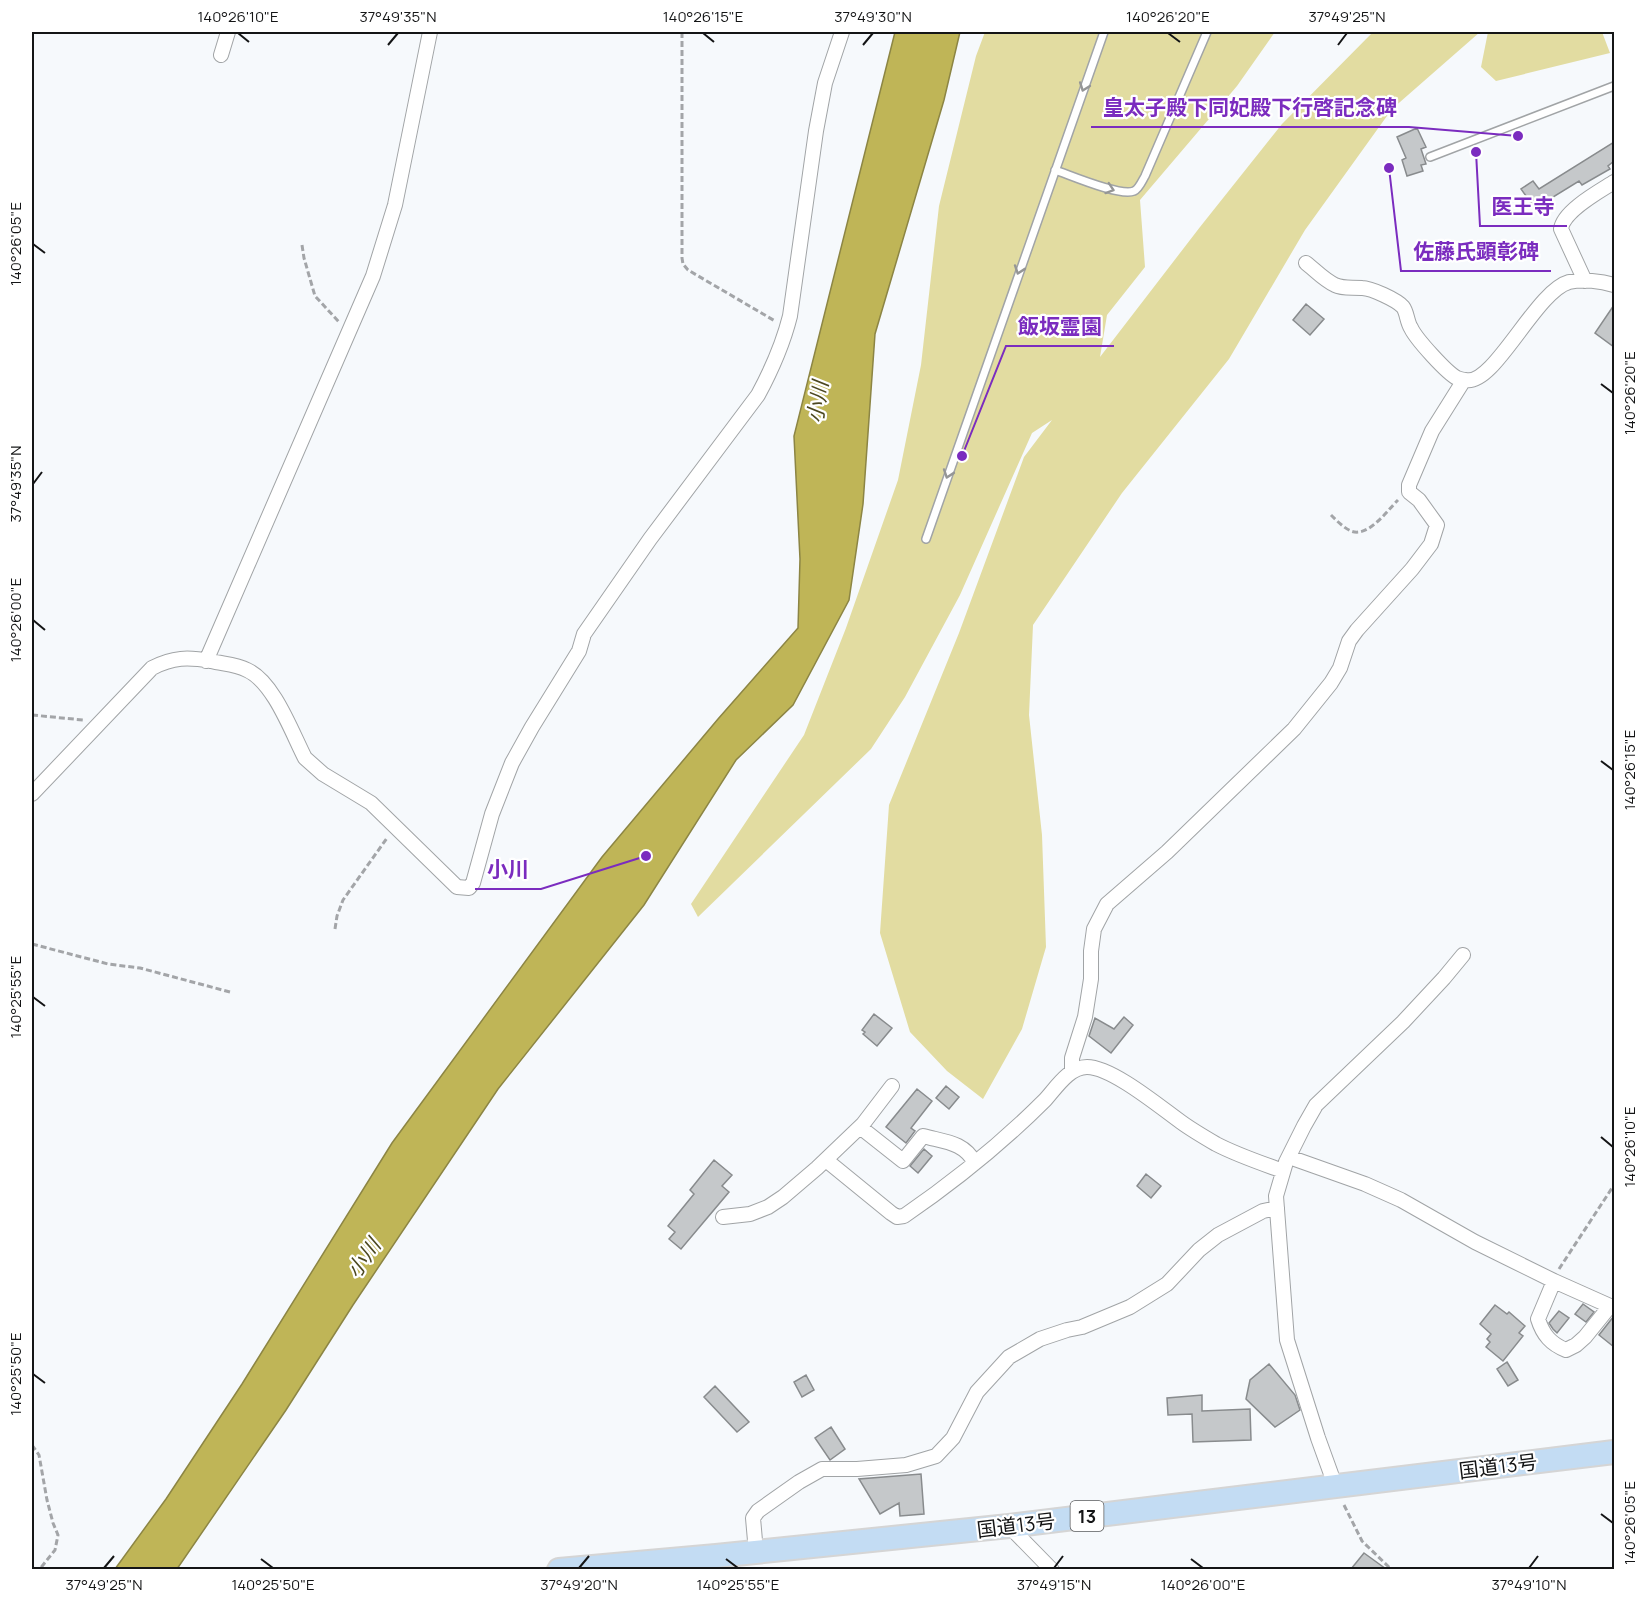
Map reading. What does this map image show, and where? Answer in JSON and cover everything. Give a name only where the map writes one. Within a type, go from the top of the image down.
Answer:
[{"type":"highway","name":"国道13号","points":[[559,1569],[675,1564],[756,1552],[1009,1526],[1614,1452]]},
{"type":"street","points":[[221,55],[228,32]]},
{"type":"street","points":[[206,660],[373,276],[395,205],[430,32]]},
{"type":"street","points":[[32,794],[152,668],[174,658],[206,660],[247,669],[262,679],[273,694],[305,758],[323,774],[371,803],[457,887],[469,888],[473,883],[492,814],[512,763],[579,651],[584,634],[650,539],[758,395],[770,374],[787,328],[823,92],[842,32]]},
{"type":"street","points":[[1585,281],[1561,229],[1562,224],[1567,216],[1614,182]]},
{"type":"street","points":[[1306,263],[1334,285],[1364,288],[1395,300],[1403,307],[1410,327],[1419,342],[1456,378],[1469,381],[1486,372],[1556,289],[1569,282],[1605,282],[1614,285]]},
{"type":"street","points":[[1072,1072],[1072,1058],[1085,1017],[1091,979],[1094,929],[1099,917],[1107,904],[1167,852],[1294,729],[1340,668],[1348,641],[1412,569],[1431,544],[1437,525],[1419,500],[1409,492],[1409,488],[1432,432],[1464,380]]},
{"type":"street","points":[[1335,1485],[1287,1340],[1276,1196],[1289,1156],[1316,1106],[1403,1022],[1463,955]]},
{"type":"street","points":[[826,1160],[897,1217],[904,1216],[962,1175],[1024,1121],[1072,1072],[1078,1068],[1089,1067],[1105,1072],[1141,1093],[1183,1124],[1216,1144],[1283,1171]]},
{"type":"street","points":[[723,1217],[750,1215],[783,1197],[860,1127],[892,1086]]},
{"type":"street","points":[[860,1127],[903,1161],[923,1136],[964,1148],[975,1163]]},
{"type":"street","points":[[1289,1156],[1401,1200],[1475,1242],[1552,1280],[1612,1306],[1576,1346],[1566,1350],[1556,1346],[1547,1338],[1540,1328],[1538,1319],[1552,1280]]},
{"type":"street","points":[[756,1552],[753,1518],[758,1511],[799,1482],[822,1469],[906,1465],[936,1456],[953,1438],[976,1392],[1010,1357],[1040,1339],[1082,1327],[1130,1307],[1167,1284],[1199,1250],[1218,1235],[1263,1211],[1277,1208]]},
{"type":"street","points":[[1009,1526],[1052,1569]]},
{"type":"lane","points":[[926,539],[1104,32]]},
{"type":"lane","points":[[1054,170],[1118,192],[1136,190],[1145,176],[1207,32]]},
{"type":"lane","points":[[1430,157],[1614,86]]},
{"type":"path","points":[[682,32],[683,264],[688,270],[787,328]]},
{"type":"path","points":[[302,245],[315,296],[332,316],[350,330]]},
{"type":"path","points":[[1331,516],[1349,530],[1357,533],[1365,531],[1409,488]]},
{"type":"path","points":[[32,716],[83,720],[97,726]]},
{"type":"path","points":[[335,929],[343,900],[396,827]]},
{"type":"path","points":[[32,944],[108,964],[141,968],[230,992]]},
{"type":"path","points":[[1552,1280],[1614,1185]]},
{"type":"path","points":[[32,1445],[39,1455],[47,1500],[58,1535],[55,1550],[39,1569]]},
{"type":"path","points":[[1335,1485],[1362,1541],[1392,1569]]},
{"type":"shaded area","points":[[985,32],[1275,32],[1237,86],[1140,200],[1145,267],[1107,315],[1100,357],[1282,124],[1373,32],[1480,32],[1392,109],[1305,230],[1229,359],[1122,493],[1033,625],[1029,715],[1042,835],[1046,947],[1022,1029],[983,1099],[947,1071],[910,1032],[880,933],[889,805],[959,633],[1024,457],[1052,420],[1032,433],[960,595],[905,697],[871,749],[698,917],[691,904],[804,735],[846,628],[898,480],[921,365],[939,206],[976,56]]},
{"type":"shaded area","points":[[1488,32],[1602,32],[1610,53],[1496,81],[1481,67]]},
{"type":"water","points":[[895,32],[960,32],[944,100],[875,334],[863,504],[849,600],[793,705],[736,760],[644,905],[498,1089],[353,1305],[286,1410],[177,1569],[115,1569],[166,1499],[242,1384],[392,1143],[602,857],[798,628],[800,559],[794,436]]},
{"type":"building","points":[[1417,128],[1426,147],[1421,149],[1426,164],[1421,165],[1423,171],[1407,176],[1402,160],[1406,158],[1397,137]]},
{"type":"building","points":[[1614,142],[1614,161],[1608,166],[1610,169],[1582,185],[1579,181],[1534,207],[1521,189],[1533,181],[1539,189]]},
{"type":"building","points":[[1306,304],[1324,319],[1310,335],[1293,320]]},
{"type":"building","points":[[1614,305],[1614,347],[1595,333]]},
{"type":"building","points":[[874,1014],[892,1028],[877,1046],[863,1034],[865,1032],[862,1030]]},
{"type":"building","points":[[1124,1017],[1133,1025],[1111,1053],[1089,1036],[1095,1018],[1114,1029]]},
{"type":"building","points":[[946,1086],[959,1097],[949,1109],[936,1098]]},
{"type":"building","points":[[917,1089],[932,1101],[911,1128],[915,1131],[906,1143],[886,1127]]},
{"type":"building","points":[[924,1149],[932,1156],[918,1173],[910,1166]]},
{"type":"building","points":[[714,1160],[732,1175],[722,1186],[729,1192],[681,1249],[669,1239],[675,1232],[668,1226],[694,1194],[690,1190]]},
{"type":"building","points":[[1146,1174],[1161,1186],[1151,1198],[1137,1186]]},
{"type":"building","points":[[1583,1304],[1594,1312],[1586,1322],[1575,1314]]},
{"type":"building","points":[[1495,1305],[1507,1314],[1509,1312],[1525,1326],[1519,1333],[1523,1336],[1503,1361],[1486,1347],[1490,1342],[1487,1339],[1491,1334],[1480,1324]]},
{"type":"building","points":[[1559,1311],[1569,1318],[1557,1333],[1549,1323]]},
{"type":"building","points":[[1614,1316],[1614,1347],[1599,1335]]},
{"type":"building","points":[[1507,1362],[1518,1380],[1508,1386],[1497,1369]]},
{"type":"building","points":[[1269,1364],[1295,1395],[1300,1410],[1275,1427],[1246,1399],[1250,1380]]},
{"type":"building","points":[[806,1375],[814,1390],[802,1397],[794,1382]]},
{"type":"building","points":[[715,1386],[749,1422],[737,1432],[704,1397]]},
{"type":"building","points":[[1202,1395],[1202,1411],[1250,1409],[1251,1440],[1193,1442],[1192,1414],[1168,1415],[1167,1398]]},
{"type":"building","points":[[831,1427],[845,1449],[830,1460],[815,1438]]},
{"type":"building","points":[[921,1474],[924,1514],[900,1516],[899,1503],[880,1514],[859,1479]]},
{"type":"building","points":[[1364,1553],[1386,1569],[1351,1569]]},
{"type":"place","name":"皇太子殿下同妃殿下行啓記念碑","points":[[1518,136]]},
{"type":"place","name":"医王寺","points":[[1476,152]]},
{"type":"place","name":"佐藤氏顕彰碑","points":[[1389,168]]},
{"type":"place","name":"飯坂霊園","points":[[962,456]]},
{"type":"place","name":"小川","points":[[646,856]]}]
